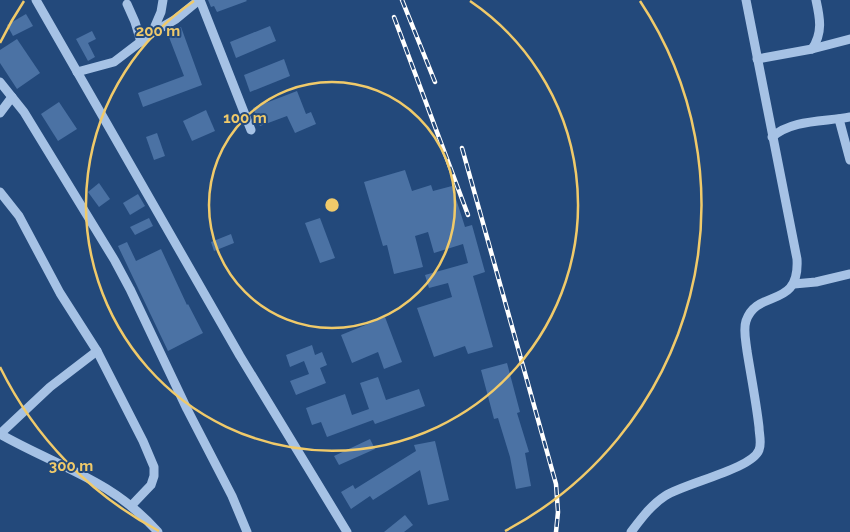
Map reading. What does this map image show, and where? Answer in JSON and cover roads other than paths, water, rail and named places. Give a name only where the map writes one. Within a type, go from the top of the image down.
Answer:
[{"type":"street","points":[[36,0],[240,356],[347,532]]},
{"type":"street","points":[[152,33],[159,17],[163,0]]},
{"type":"street","points":[[77,72],[114,62],[152,33],[176,19],[199,0],[251,130]]},
{"type":"street","points":[[631,532],[648,510],[665,496],[689,484],[742,466],[755,456],[759,450],[758,419],[745,324],[751,312],[760,305],[783,294],[794,284],[798,273],[797,259],[746,0]]},
{"type":"street","points":[[812,49],[820,34],[816,0]]},
{"type":"street","points":[[127,4],[141,42]]},
{"type":"street","points":[[758,59],[812,49],[850,39]]},
{"type":"street","points":[[0,82],[24,112],[115,261],[186,409],[239,509],[247,532]]},
{"type":"street","points":[[0,113],[12,97]]},
{"type":"street","points":[[772,137],[778,132],[795,125],[850,117]]},
{"type":"street","points":[[839,119],[850,160]]},
{"type":"street","points":[[0,192],[19,216],[60,293],[97,351],[143,441],[154,467],[151,485],[131,506]]},
{"type":"street","points":[[794,284],[816,282],[850,274]]},
{"type":"street","points":[[97,351],[45,391],[0,434],[109,489],[147,520],[158,532]]},
{"type":"railway","points":[[402,0],[435,82]]},
{"type":"railway","points":[[394,17],[468,215]]},
{"type":"railway","points":[[462,148],[556,484],[558,512],[556,532]]}]
